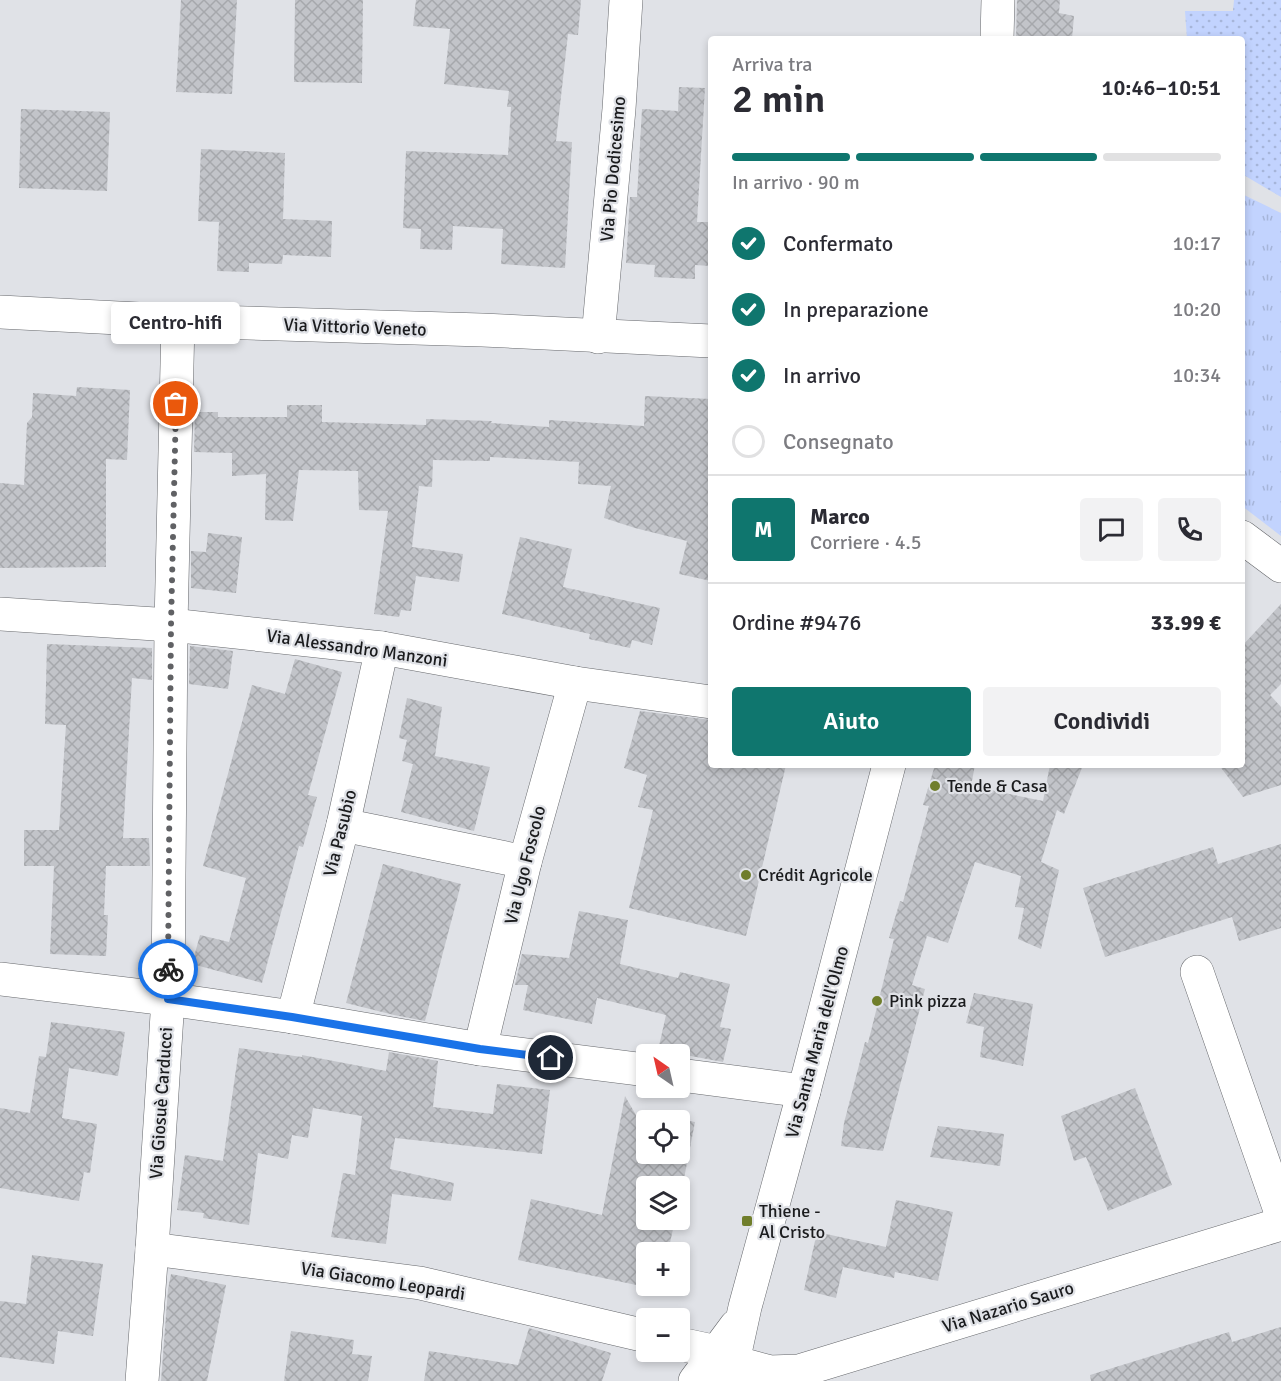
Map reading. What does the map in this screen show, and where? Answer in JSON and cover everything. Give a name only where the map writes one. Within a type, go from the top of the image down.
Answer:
[{"type":"street","name":"Via Pio Dodicesimo","points":[[598,337],[619,109],[626,0]]},
{"type":"street","points":[[997,36],[998,0]]},
{"type":"street","name":"Via Vittorio Veneto","points":[[0,312],[708,341]]},
{"type":"street","name":"Via Giosuè Carducci","points":[[142,1381],[168,999],[171,625],[178,321]]},
{"type":"street","points":[[1245,539],[1281,566]]},
{"type":"street","name":"Via Alessandro Manzoni","points":[[0,614],[171,625],[382,648],[575,683],[708,702]]},
{"type":"street","name":"Via Pasubio","points":[[292,1017],[343,825],[382,648]]},
{"type":"street","name":"Via Ugo Foscolo","points":[[480,1049],[525,862],[575,683]]},
{"type":"street","name":"Via Santa Maria dell'Olmo","points":[[695,1381],[725,1365],[743,1318],[888,768]]},
{"type":"street","points":[[343,825],[525,862]]},
{"type":"street","points":[[1197,972],[1281,1213]]},
{"type":"street","points":[[0,979],[168,999],[292,1017],[480,1049],[636,1069]]},
{"type":"street","points":[[690,1076],[804,1091]]},
{"type":"street","name":"Via Nazario Sauro","points":[[725,1365],[769,1376],[799,1371],[1281,1224]]},
{"type":"street","name":"Via Giacomo Leopardi","points":[[152,1249],[420,1283],[636,1334]]},
{"type":"street","points":[[690,1349],[725,1365]]},
{"type":"green space","points":[[1234,0],[1281,0],[1281,197],[1245,176],[1245,36],[1187,36],[1185,11],[1233,11]]},
{"type":"green space","points":[[1245,195],[1281,213],[1281,536],[1245,508]]},
{"type":"building","points":[[181,0],[237,0],[232,94],[176,92]]},
{"type":"building","points":[[295,0],[363,0],[362,83],[294,82]]},
{"type":"building","points":[[416,0],[581,0],[578,35],[568,34],[556,141],[572,142],[565,268],[501,264],[503,229],[453,226],[452,250],[420,249],[421,229],[403,228],[406,151],[508,155],[511,107],[507,107],[509,91],[444,84],[450,29],[413,26]]},
{"type":"building","points":[[1017,0],[1060,0],[1059,13],[1074,16],[1072,36],[1016,36]]},
{"type":"building","points":[[679,87],[705,88],[697,222],[708,222],[708,266],[695,265],[695,279],[654,277],[655,265],[626,263],[630,197],[637,197],[642,109],[678,111]]},
{"type":"building","points":[[21,109],[110,112],[107,191],[19,188]]},
{"type":"building","points":[[201,149],[285,153],[283,219],[332,221],[331,257],[283,255],[282,264],[249,263],[249,272],[217,271],[219,222],[198,221]]},
{"type":"building","points":[[77,387],[130,390],[127,460],[106,459],[106,567],[0,568],[0,483],[24,485],[27,423],[32,417],[33,393],[76,396]]},
{"type":"building","points":[[645,396],[708,399],[708,580],[679,574],[687,541],[604,518],[611,486],[578,484],[579,462],[490,457],[490,461],[433,460],[432,487],[419,486],[412,547],[463,554],[459,582],[416,576],[411,611],[401,610],[399,617],[374,614],[388,511],[359,510],[358,471],[299,470],[293,521],[265,520],[266,474],[232,476],[232,453],[194,452],[195,412],[218,412],[218,417],[287,417],[287,405],[322,405],[322,422],[426,425],[426,419],[492,421],[491,423],[549,427],[549,420],[644,426]]},
{"type":"building","points":[[208,533],[242,537],[236,593],[191,588],[191,551],[206,552]]},
{"type":"building","points":[[520,537],[572,549],[563,587],[660,608],[652,645],[632,640],[630,648],[589,639],[590,634],[502,614]]},
{"type":"building","points":[[1281,604],[1281,684],[1270,695],[1281,707],[1281,785],[1243,797],[1221,768],[1245,768],[1245,643]]},
{"type":"building","points":[[47,644],[152,648],[152,680],[132,678],[123,838],[149,838],[150,866],[106,866],[104,915],[108,915],[106,956],[50,954],[54,866],[24,866],[24,830],[59,830],[66,725],[45,724]]},
{"type":"building","points":[[190,646],[233,651],[228,689],[189,684]]},
{"type":"building","points":[[295,659],[342,672],[308,795],[317,797],[303,847],[299,846],[262,983],[192,964],[200,935],[229,942],[246,878],[203,866],[252,685],[285,694]]},
{"type":"building","points":[[407,698],[442,707],[435,756],[490,767],[474,831],[401,812],[413,764],[402,761],[407,740],[399,738]]},
{"type":"building","points":[[640,711],[708,720],[708,768],[785,768],[746,936],[629,908],[653,810],[638,807],[647,775],[624,768]]},
{"type":"building","points":[[934,768],[974,768],[971,786],[1043,801],[1049,768],[1082,768],[1064,814],[1057,810],[1041,862],[1059,870],[1041,949],[1018,939],[1024,908],[1015,907],[1021,876],[975,862],[948,943],[927,936],[912,985],[925,989],[883,1151],[841,1146],[844,1123],[865,1042],[868,1043],[894,939],[889,938],[900,901],[903,902],[929,806],[923,805]]},
{"type":"building","points":[[1281,844],[1281,928],[1239,941],[1232,917],[1105,957],[1083,888],[1213,847],[1218,864]]},
{"type":"building","points":[[383,864],[461,884],[425,1021],[346,1003]]},
{"type":"building","points":[[579,911],[628,920],[620,964],[678,978],[680,972],[730,984],[720,1027],[731,1029],[723,1062],[690,1056],[690,1044],[659,1044],[666,1015],[597,998],[592,1024],[523,1010],[528,985],[515,985],[522,954],[569,958]]},
{"type":"building","points":[[974,993],[1033,1004],[1023,1066],[980,1057],[984,1027],[966,1023]]},
{"type":"building","points":[[51,1022],[125,1032],[118,1076],[69,1068],[62,1118],[97,1124],[90,1173],[84,1172],[79,1201],[0,1188],[0,1108],[30,1113],[39,1056],[46,1057]]},
{"type":"building","points":[[239,1048],[302,1057],[302,1055],[386,1071],[389,1052],[438,1061],[433,1107],[493,1114],[497,1084],[550,1090],[542,1154],[395,1138],[390,1169],[454,1183],[451,1201],[392,1194],[386,1244],[331,1237],[343,1173],[355,1175],[362,1116],[313,1108],[308,1138],[292,1135],[288,1159],[258,1153],[249,1225],[203,1218],[204,1213],[177,1210],[185,1155],[223,1161]]},
{"type":"building","points":[[1135,1088],[1172,1185],[1108,1211],[1086,1157],[1074,1161],[1061,1116]]},
{"type":"building","points":[[625,1096],[636,1115],[636,1164],[687,1164],[684,1176],[636,1176],[636,1230],[673,1230],[670,1242],[636,1242],[636,1285],[518,1260],[531,1199],[602,1215]]},
{"type":"building","points":[[690,1121],[695,1122],[690,1148]]},
{"type":"building","points":[[938,1126],[1004,1134],[1000,1166],[930,1157]]},
{"type":"building","points":[[896,1200],[953,1212],[938,1281],[895,1272],[894,1278],[843,1267],[836,1298],[804,1290],[817,1232],[886,1247]]},
{"type":"building","points":[[32,1255],[103,1264],[93,1336],[58,1331],[54,1364],[0,1357],[0,1301],[26,1304]]},
{"type":"building","points":[[171,1274],[226,1285],[207,1381],[161,1381]]},
{"type":"building","points":[[1281,1327],[1281,1381],[1091,1381],[1090,1375],[1229,1332],[1232,1342]]},
{"type":"building","points":[[529,1328],[611,1353],[602,1381],[424,1381],[429,1351],[518,1365]]},
{"type":"building","points":[[291,1331],[354,1340],[352,1354],[372,1356],[368,1381],[284,1381]]},
{"type":"way so far","points":[[168,969],[171,625],[176,404]]},
{"type":"place","name":"Centro-hifi","points":[[176,404]]},
{"type":"place","name":"Tende & Casa","points":[[935,786]]},
{"type":"place","name":"Crédit Agricole","points":[[746,875]]},
{"type":"place","name":"Pink pizza","points":[[877,1001]]},
{"type":"place","name":"Thiene - Al Cristo","points":[[747,1221]]},
{"type":"route","points":[[168,969],[168,999],[292,1017],[480,1049],[551,1058]]}]
